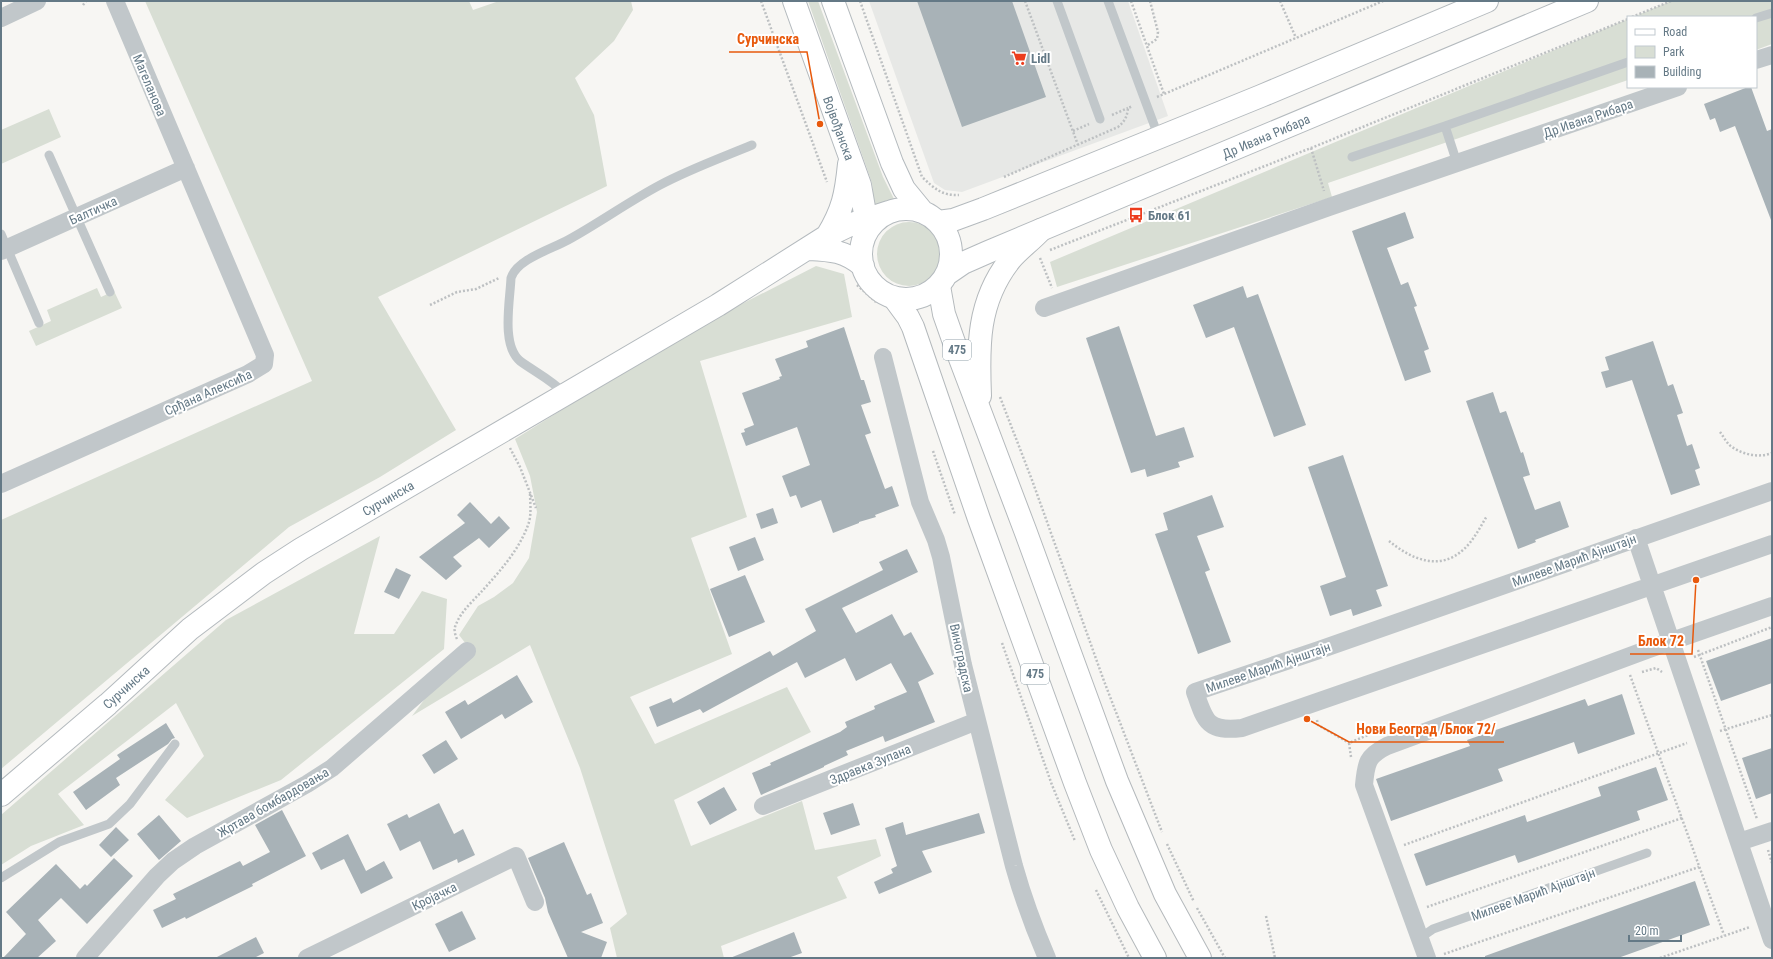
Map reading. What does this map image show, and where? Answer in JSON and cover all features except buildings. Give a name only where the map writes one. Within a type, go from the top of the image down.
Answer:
[{"type":"main road","name":"Војвођанска","points":[[794,1],[860,185],[866,226]]},
{"type":"main road","points":[[833,1],[892,164],[904,189],[947,233],[951,247],[952,261],[943,280],[927,295],[919,298],[907,300],[894,298],[881,292],[870,281],[863,266],[862,248],[866,226]]},
{"type":"main road","points":[[930,216],[952,220],[984,209],[1159,138],[1487,1]]},
{"type":"main road","name":"Др Ивана Рибара","points":[[943,280],[963,263],[1587,1]]},
{"type":"main road","points":[[827,236],[842,206],[847,189],[850,157]]},
{"type":"main road","name":"Сурчинска","points":[[1,795],[108,704],[190,629],[264,573],[301,549],[718,305],[809,249],[827,236],[866,226],[889,212],[908,209],[930,216]]},
{"type":"main road","points":[[980,413],[978,354],[983,319],[989,294],[1011,259],[1041,230]]},
{"type":"main road","points":[[809,249],[843,253],[863,266]]},
{"type":"main road","name":"475","points":[[943,280],[944,314],[1117,781],[1165,894],[1200,958]]},
{"type":"main road","name":"475","points":[[894,298],[908,317],[913,327],[979,519],[1075,783],[1125,902],[1155,958]]},
{"type":"street","points":[[1,18],[36,1]]},
{"type":"street","name":"Магеланова","points":[[114,1],[186,168]]},
{"type":"street","points":[[1757,60],[1772,55]]},
{"type":"street","name":"Др Ивана Рибара","points":[[1052,306],[1329,207],[1675,88]]},
{"type":"street","name":"Балтичка","points":[[3,245],[76,217],[186,168]]},
{"type":"street","name":"Срђана Алексића","points":[[1,484],[248,374],[264,364],[265,355],[186,168]]},
{"type":"street","name":"Виноградска","points":[[883,357],[920,502],[936,540],[941,557],[963,665],[1022,895],[1034,929],[1047,958]]},
{"type":"street","name":"Милеве Марић Ајнштајн","points":[[1772,491],[1195,692],[1203,716],[1210,724],[1220,728],[1242,728],[1772,544]]},
{"type":"street","points":[[1636,538],[1772,940]]},
{"type":"street","points":[[1435,956],[1420,938],[1364,785],[1365,770],[1369,760],[1375,752],[1387,746],[1672,641],[1772,606]]},
{"type":"street","name":"Жртава бомбардовања","points":[[86,958],[157,876],[173,861],[201,842],[332,768],[467,651]]},
{"type":"street","name":"Здравка Зупана","points":[[763,806],[977,721]]},
{"type":"street","points":[[1739,842],[1767,833]]},
{"type":"street","name":"Кројачка","points":[[307,958],[516,856],[535,902]]},
{"type":"lane","points":[[1057,1],[1100,120]]},
{"type":"lane","points":[[1108,1],[1159,138]]},
{"type":"lane","points":[[1757,18],[1772,13]]},
{"type":"lane","points":[[1352,156],[1444,126],[1627,62]]},
{"type":"lane","points":[[1444,126],[1457,163]]},
{"type":"lane","points":[[565,394],[549,380],[522,362],[512,352],[508,334],[511,278],[513,272],[522,263],[568,240],[653,188],[709,161],[752,145]]},
{"type":"lane","points":[[49,155],[110,292]]},
{"type":"lane","points":[[3,245],[39,323]]},
{"type":"lane","points":[[1,878],[59,842],[109,824],[130,804],[175,744]]},
{"type":"lane","name":"Милеве Марић Ајнштајн","points":[[1420,938],[1433,929],[1647,853]]},
{"type":"path","points":[[83,6],[86,1]]},
{"type":"path","points":[[761,1],[826,182],[848,179]]},
{"type":"path","points":[[860,1],[922,177],[935,190],[943,194],[962,195]]},
{"type":"path","points":[[1025,1],[1078,145]]},
{"type":"path","points":[[1131,1],[1148,45],[1164,94]]},
{"type":"path","points":[[1148,45],[1157,39],[1158,32],[1150,1]]},
{"type":"path","points":[[1280,1],[1296,38]]},
{"type":"path","points":[[1001,179],[1118,127],[1124,122],[1128,115],[1128,108],[1383,1]]},
{"type":"path","points":[[1634,16],[1671,1]]},
{"type":"path","points":[[1035,260],[1055,247],[1311,148],[1627,18]]},
{"type":"path","points":[[1311,148],[1329,207]]},
{"type":"path","points":[[1039,257],[1052,306]]},
{"type":"path","points":[[430,305],[457,292],[476,289],[501,277],[511,278]]},
{"type":"path","points":[[999,394],[1038,495],[1104,681],[1164,837],[1192,900],[1225,958]]},
{"type":"path","points":[[502,432],[520,467],[536,508]]},
{"type":"path","points":[[1720,432],[1731,447],[1740,451],[1752,455],[1763,456],[1772,453]]},
{"type":"path","points":[[456,637],[455,628],[459,619],[474,598],[502,568],[525,533],[530,516],[530,492]]},
{"type":"path","points":[[1389,541],[1401,551],[1414,558],[1427,562],[1440,562],[1464,550],[1487,516]]},
{"type":"path","points":[[1700,656],[1726,730],[1767,833],[1772,863]]},
{"type":"path","points":[[1622,678],[1656,668],[1663,673]]},
{"type":"path","points":[[1630,675],[1724,935]]},
{"type":"path","points":[[1404,852],[1401,846],[1686,743],[1772,715]]},
{"type":"path","points":[[1684,736],[1689,750]]},
{"type":"path","points":[[1422,901],[1425,908],[1682,818]]},
{"type":"path","points":[[1435,956],[1700,867]]},
{"type":"path","points":[[1266,916],[1274,958]]},
{"type":"path","points":[[1660,958],[1753,926]]},
{"type":"shaded area","name":"Lidl","points":[[869,1],[1128,1],[1168,116],[962,192],[945,190],[934,183]]},
{"type":"green space","points":[[145,1],[469,1],[473,10],[499,1],[631,1],[633,10],[614,41],[575,78],[594,115],[607,186],[378,297],[456,430],[380,477],[289,527],[1,769],[1,520],[312,381]]},
{"type":"green space","points":[[808,1],[818,1],[883,177],[894,199],[874,206],[872,183]]},
{"type":"green space","points":[[1671,1],[1772,1],[1772,44],[1757,50],[1757,16],[1635,16]]},
{"type":"green space","points":[[1627,19],[1627,80],[1328,183],[1332,197],[1057,287],[1050,262]]},
{"type":"green space","points":[[49,109],[61,137],[1,164],[1,130]]},
{"type":"green space","points":[[909,222],[927,228],[935,236],[941,254],[935,272],[927,280],[909,286],[891,280],[883,272],[877,254],[883,236],[891,228]]},
{"type":"green space","points":[[816,266],[844,274],[852,317],[700,361],[747,517],[691,538],[732,654],[630,697],[655,744],[787,687],[811,732],[674,800],[691,846],[802,801],[815,850],[876,839],[881,856],[837,877],[847,898],[721,946],[724,958],[617,958],[610,928],[627,914],[580,768],[530,645],[412,716],[430,692],[473,653],[459,635],[478,606],[494,597],[513,583],[529,558],[537,512],[530,476],[515,439],[687,332]]},
{"type":"green space","points":[[97,288],[101,297],[114,291],[122,308],[36,346],[29,331],[51,321],[47,310]]},
{"type":"green space","points":[[380,536],[354,634],[394,634],[422,591],[447,599],[444,649],[281,780],[187,818],[165,800],[204,756],[176,703],[58,794],[84,825],[31,846],[1,865],[1,815],[226,620]]},
{"type":"place","name":"Lidl","points":[[1019,58]]},
{"type":"place","name":"Сурчинска","points":[[820,124]]},
{"type":"place","name":"Блок 61","points":[[1136,215]]},
{"type":"place","name":"Блок 72","points":[[1696,580]]},
{"type":"place","name":"Нови Београд /Блок 72/","points":[[1307,719]]}]
